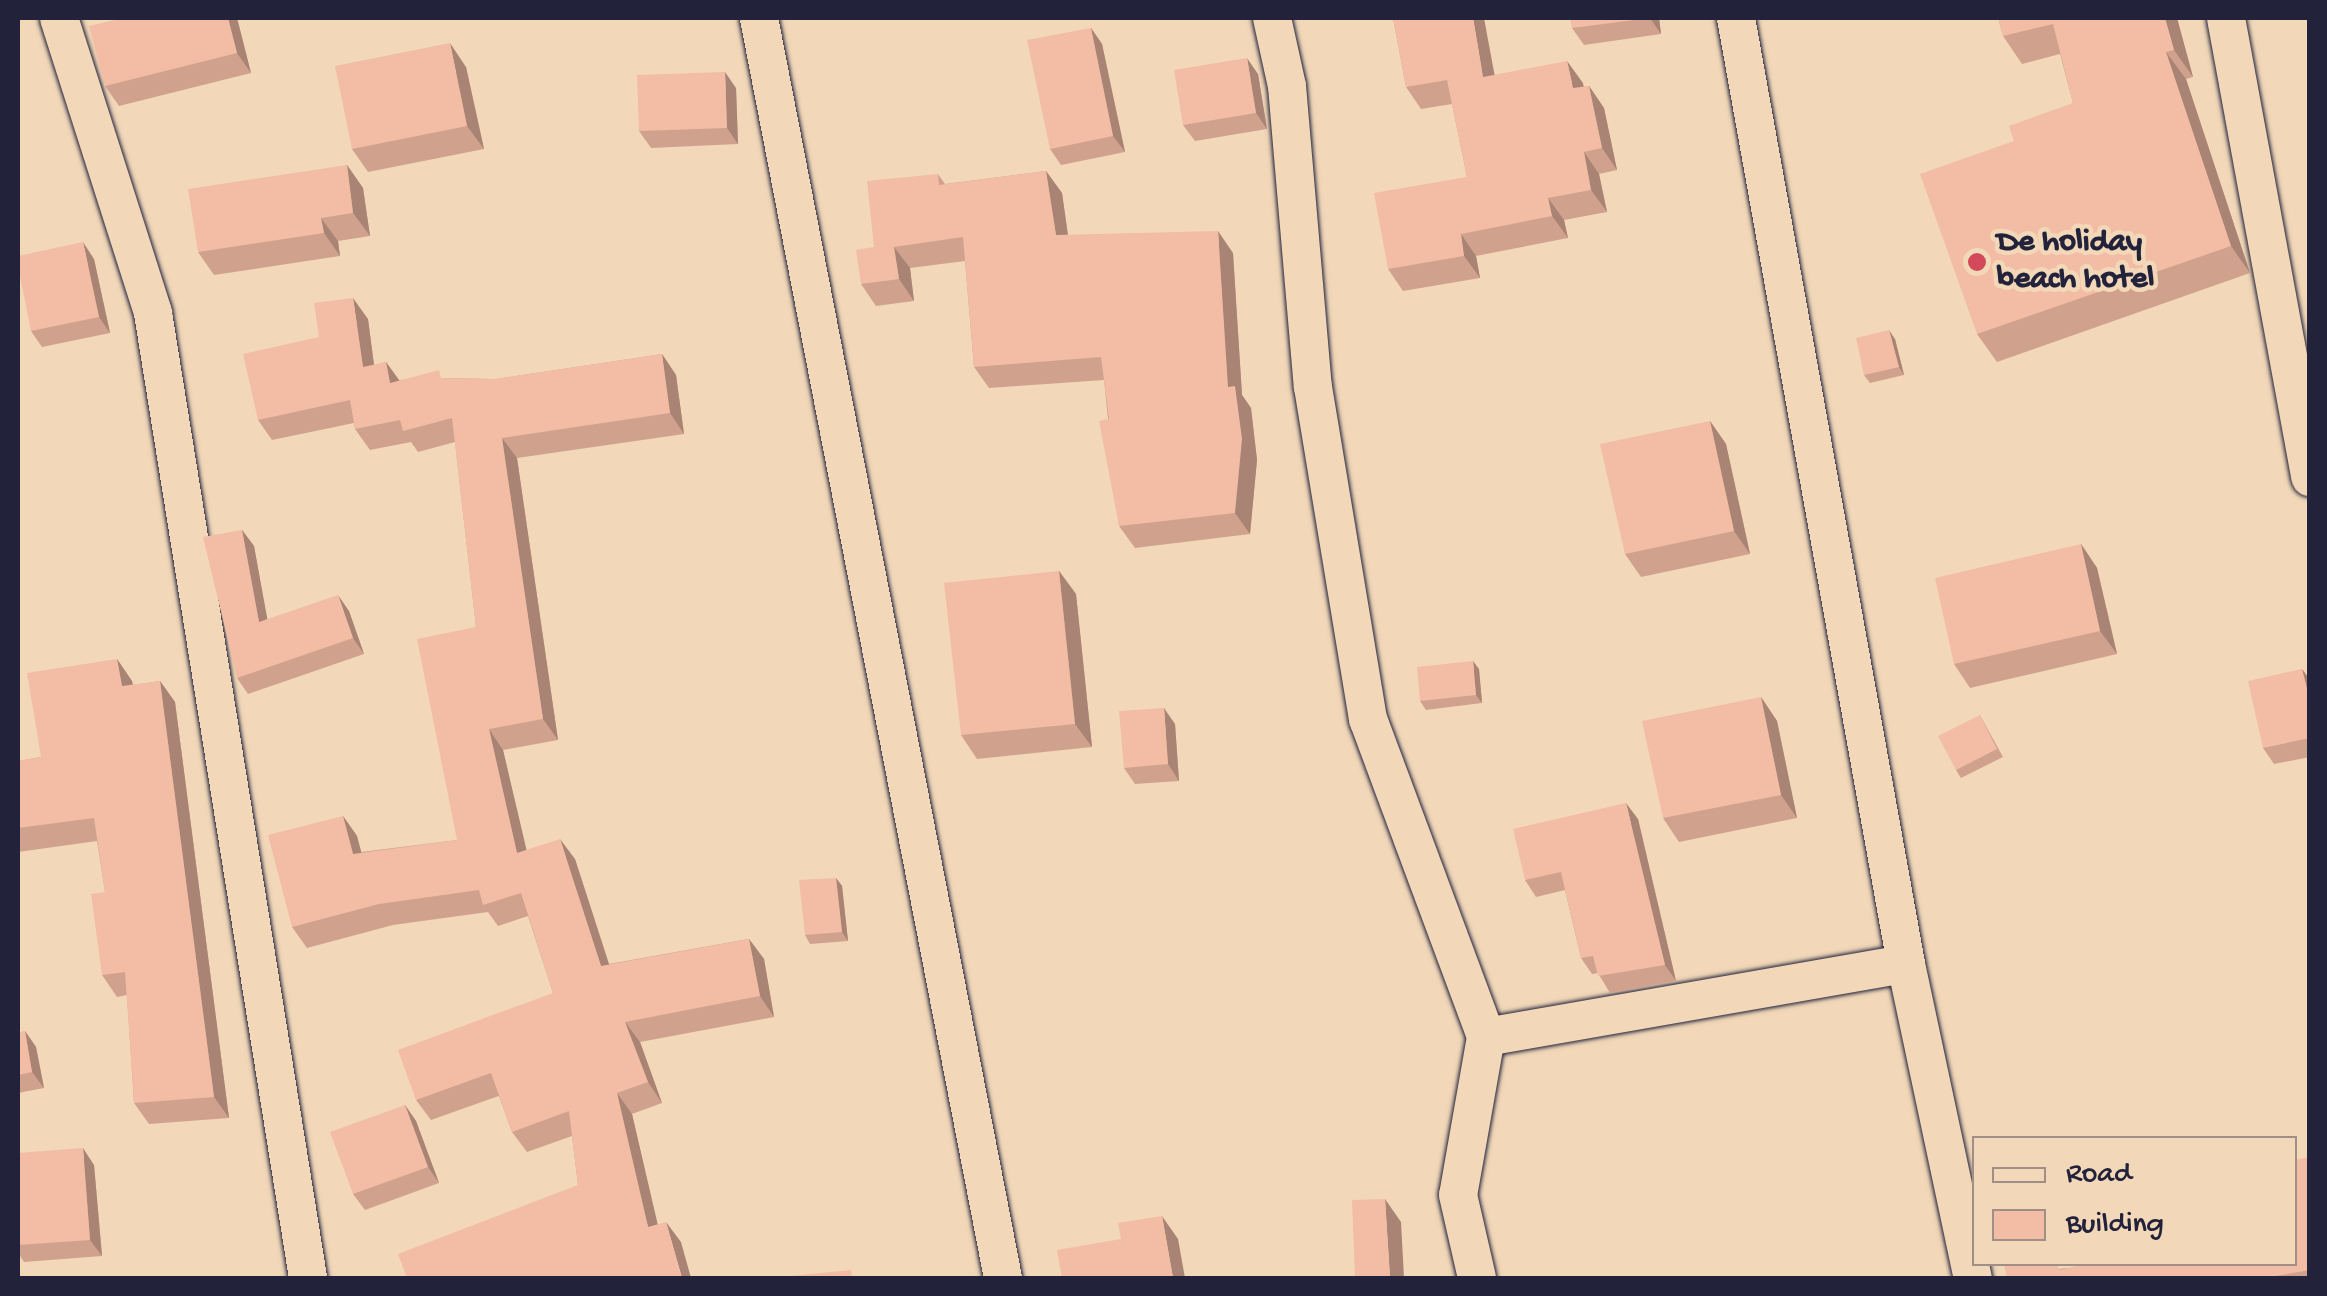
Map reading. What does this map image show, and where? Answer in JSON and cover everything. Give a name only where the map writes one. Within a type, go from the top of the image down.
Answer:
[{"type":"street","points":[[59,18],[153,313],[308,1278]]},
{"type":"street","points":[[758,18],[1003,1278]]},
{"type":"street","points":[[1272,18],[1287,86],[1312,387],[1368,719],[1486,1037],[1458,1195],[1477,1278]]},
{"type":"street","points":[[1736,18],[1906,964],[1973,1278]]},
{"type":"street","points":[[2226,18],[2310,478]]},
{"type":"street","points":[[1486,1037],[1906,964]]},
{"type":"building","points":[[114,18],[228,18],[237,53],[105,86],[89,26]]},
{"type":"building","points":[[1393,18],[1473,18],[1483,77],[1567,61],[1573,88],[1589,86],[1602,148],[1584,152],[1591,190],[1548,198],[1552,216],[1461,234],[1464,256],[1388,269],[1374,193],[1467,177],[1447,80],[1406,87]]},
{"type":"building","points":[[1571,18],[1650,18],[1572,28]]},
{"type":"building","points":[[1998,18],[2165,18],[2174,50],[2166,52],[2231,246],[1977,334],[1920,174],[2014,141],[2009,126],[2073,103],[2053,24],[2003,36]]},
{"type":"building","points":[[1091,28],[1113,136],[1050,149],[1027,40]]},
{"type":"building","points":[[450,43],[467,126],[352,149],[335,66]]},
{"type":"building","points":[[1247,58],[1256,113],[1183,125],[1174,70]]},
{"type":"building","points":[[725,72],[727,128],[639,131],[637,75]]},
{"type":"building","points":[[347,165],[353,213],[321,218],[324,233],[198,252],[188,189]]},
{"type":"building","points":[[1046,171],[1056,235],[1218,231],[1228,387],[1235,386],[1242,439],[1235,513],[1119,526],[1099,421],[1109,419],[1101,357],[974,367],[963,237],[894,247],[899,279],[861,284],[856,250],[874,247],[867,181],[938,174],[939,185]]},
{"type":"building","points":[[83,242],[99,317],[31,331],[18,256]]},
{"type":"building","points":[[353,298],[363,367],[386,362],[390,383],[439,370],[441,378],[496,379],[662,354],[670,413],[502,438],[543,719],[489,729],[517,853],[560,839],[601,966],[749,939],[760,996],[625,1022],[648,1082],[617,1093],[648,1227],[666,1222],[682,1278],[407,1278],[398,1254],[578,1185],[569,1111],[512,1132],[491,1073],[416,1100],[398,1050],[553,993],[521,893],[483,905],[479,890],[379,904],[292,927],[268,835],[343,816],[353,854],[457,840],[417,639],[476,627],[452,418],[403,431],[400,420],[355,429],[350,400],[258,420],[243,354],[319,337],[314,303]]},
{"type":"building","points":[[1889,330],[1899,367],[1864,375],[1856,338]]},
{"type":"building","points":[[1710,421],[1734,531],[1625,554],[1600,444]]},
{"type":"building","points":[[242,530],[259,622],[338,595],[353,638],[237,678],[203,537]]},
{"type":"building","points":[[2081,544],[2100,631],[1954,664],[1935,578]]},
{"type":"building","points":[[1059,571],[1075,724],[961,735],[944,583]]},
{"type":"building","points":[[117,659],[122,686],[160,681],[214,1097],[134,1103],[125,972],[102,975],[91,894],[105,892],[94,818],[18,828],[18,761],[41,757],[27,673]]},
{"type":"building","points":[[1473,661],[1476,695],[1420,701],[1417,667]]},
{"type":"building","points":[[2302,669],[2310,701],[2310,738],[2263,748],[2248,681]]},
{"type":"building","points":[[1761,697],[1781,795],[1663,818],[1642,721]]},
{"type":"building","points":[[1164,708],[1168,764],[1124,768],[1119,711]]},
{"type":"building","points":[[1980,715],[1997,749],[1956,770],[1938,736]]},
{"type":"building","points":[[1626,803],[1665,965],[1598,976],[1593,956],[1581,958],[1561,872],[1525,880],[1513,829]]},
{"type":"building","points":[[836,878],[842,932],[805,935],[799,880]]},
{"type":"building","points":[[25,1031],[32,1072],[18,1075],[18,1033]]},
{"type":"building","points":[[405,1105],[428,1167],[353,1194],[330,1132]]},
{"type":"building","points":[[83,1148],[90,1240],[18,1245],[18,1153]]},
{"type":"building","points":[[2310,1157],[2310,1270],[2264,1278],[2007,1278],[2004,1266],[2058,1266],[2059,1270],[2076,1266],[2297,1266],[2297,1159]]},
{"type":"building","points":[[1385,1199],[1390,1278],[1355,1278],[1352,1200]]},
{"type":"building","points":[[1162,1216],[1173,1278],[1062,1278],[1057,1250],[1121,1239],[1118,1223]]},
{"type":"building","points":[[851,1270],[852,1278],[772,1278]]},
{"type":"place","name":"De holiday beach hotel","points":[[1977,262]]}]
